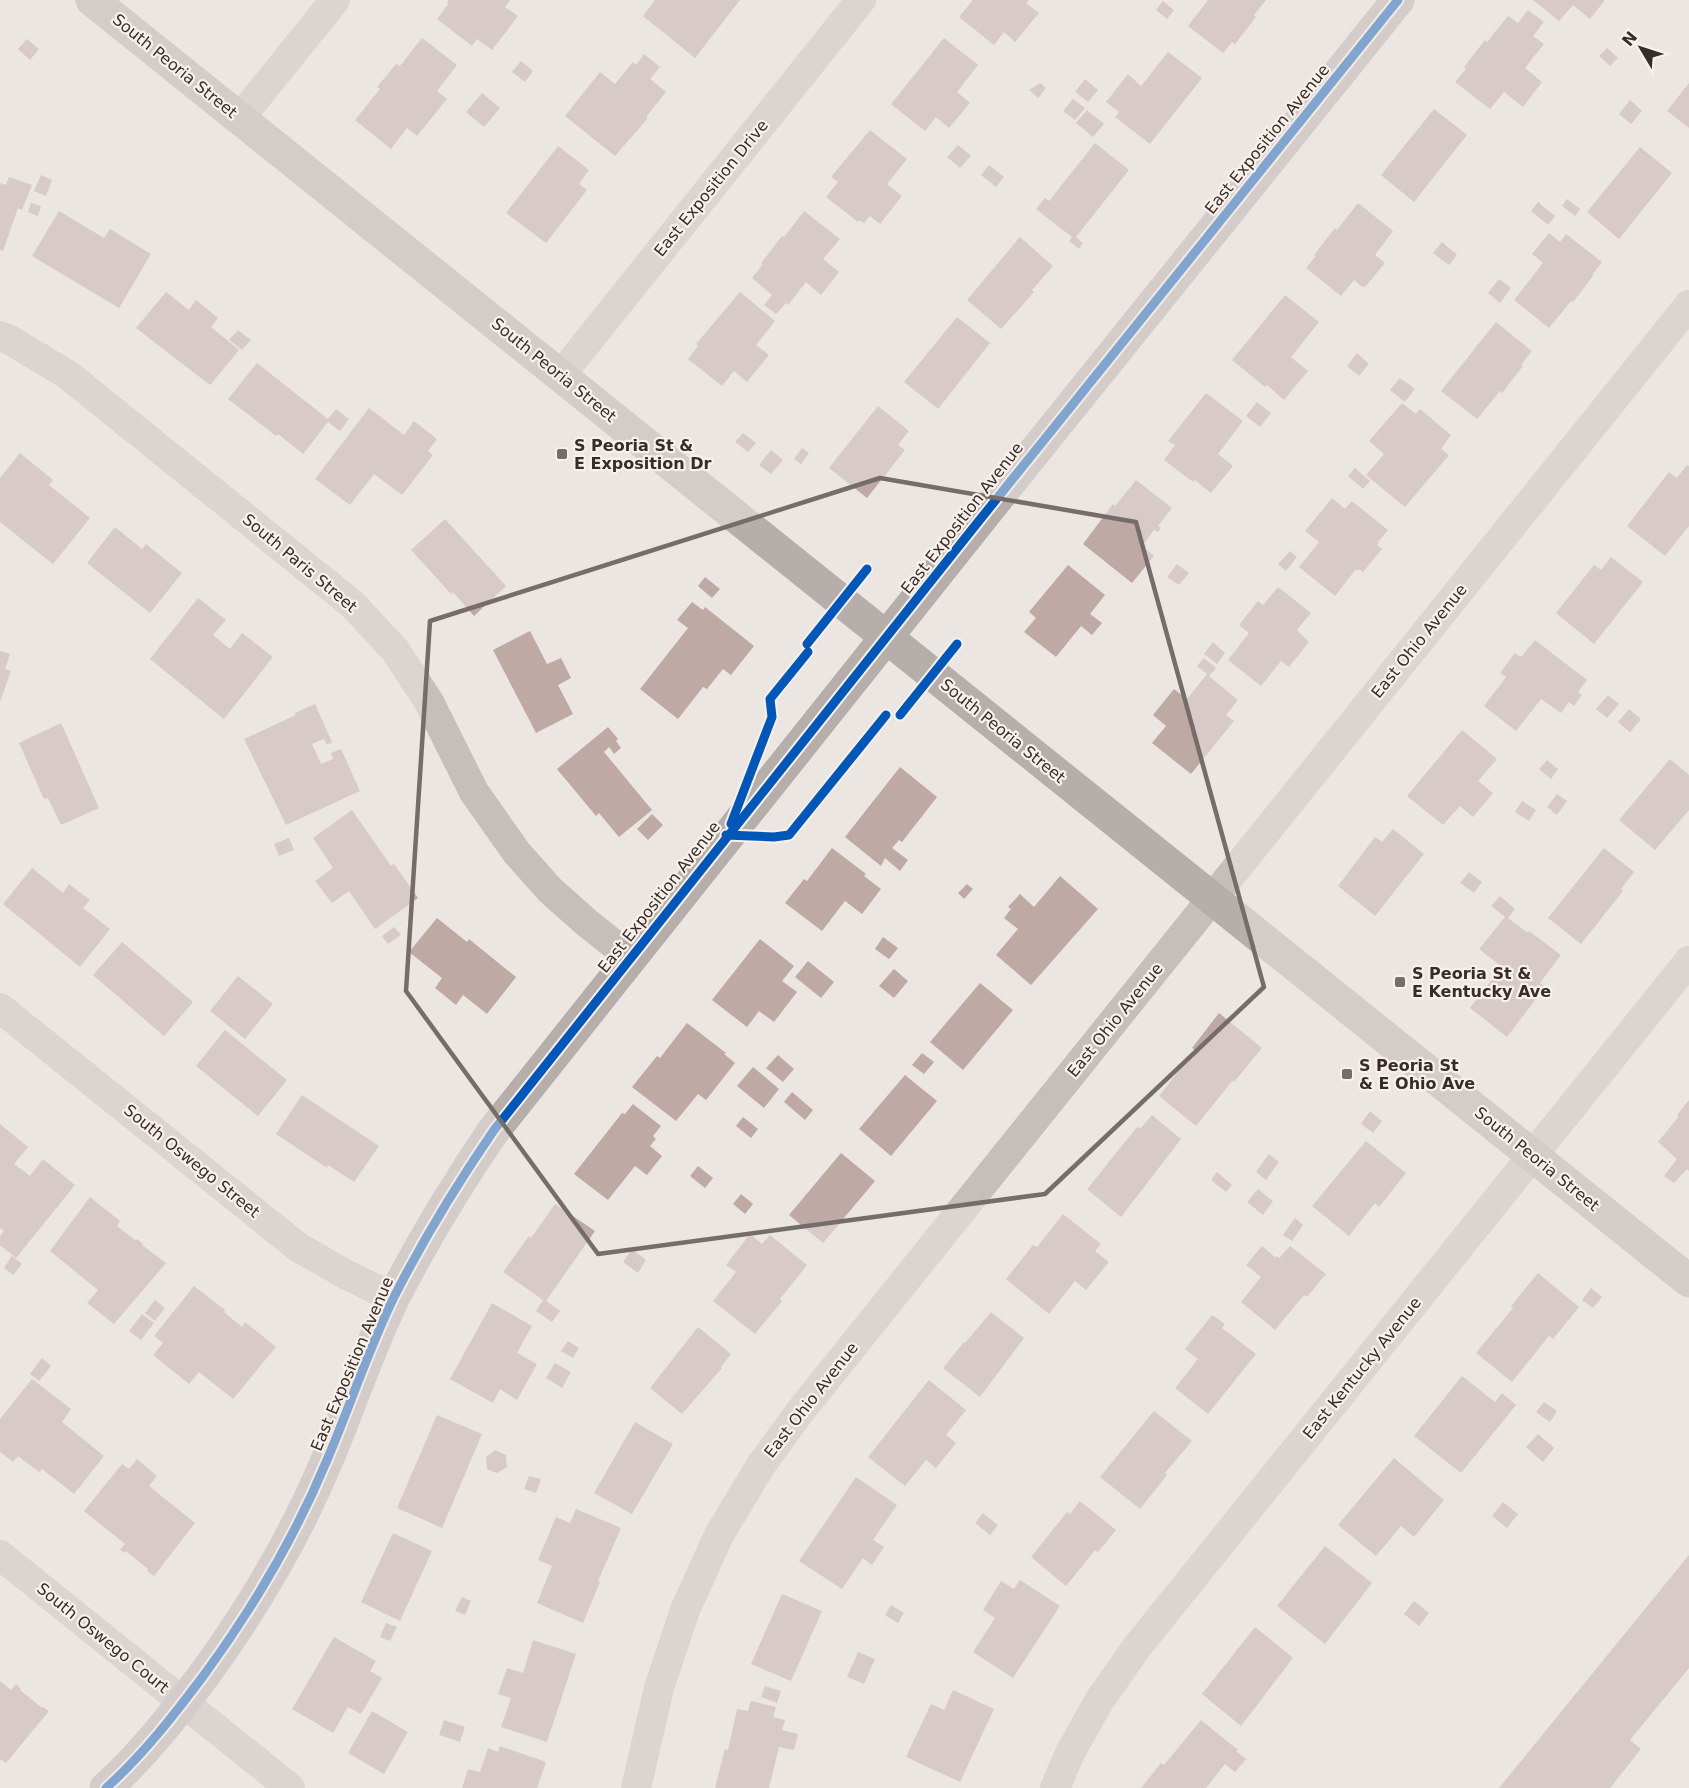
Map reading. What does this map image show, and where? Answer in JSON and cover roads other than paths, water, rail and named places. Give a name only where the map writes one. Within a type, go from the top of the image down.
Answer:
[{"type":"street","name":"South Peoria Street","points":[[92,0],[1689,1281]]},
{"type":"street","points":[[240,118],[335,0]]},
{"type":"street","name":"East Exposition Drive","points":[[560,376],[861,0]]},
{"type":"street","name":"East Exposition Avenue","points":[[106,1788],[150,1743],[184,1702],[238,1627],[282,1555],[327,1461],[369,1352],[394,1298],[430,1230],[494,1130],[726,835],[1398,0]]},
{"type":"street","name":"East Ohio Avenue","points":[[636,1788],[659,1688],[685,1610],[719,1535],[761,1465],[809,1400],[1689,305]]},
{"type":"street","name":"South Paris Street","points":[[0,336],[68,375],[352,604],[395,650],[429,702],[474,792],[517,853],[550,890],[630,957]]},
{"type":"street","name":"East Kentucky Avenue","points":[[1055,1788],[1070,1753],[1099,1701],[1137,1647],[1689,960]]},
{"type":"street","name":"South Oswego Street","points":[[0,1008],[298,1246],[345,1274],[394,1298]]},
{"type":"street","name":"South Oswego Court","points":[[0,1555],[291,1788]]},
{"type":"place","name":"S Peoria St & E Exposition Dr","points":[[562,454]]},
{"type":"place","name":"S Peoria St & E Kentucky Ave","points":[[1400,982]]},
{"type":"place","name":"S Peoria St & E Ohio Ave","points":[[1347,1074]]}]
